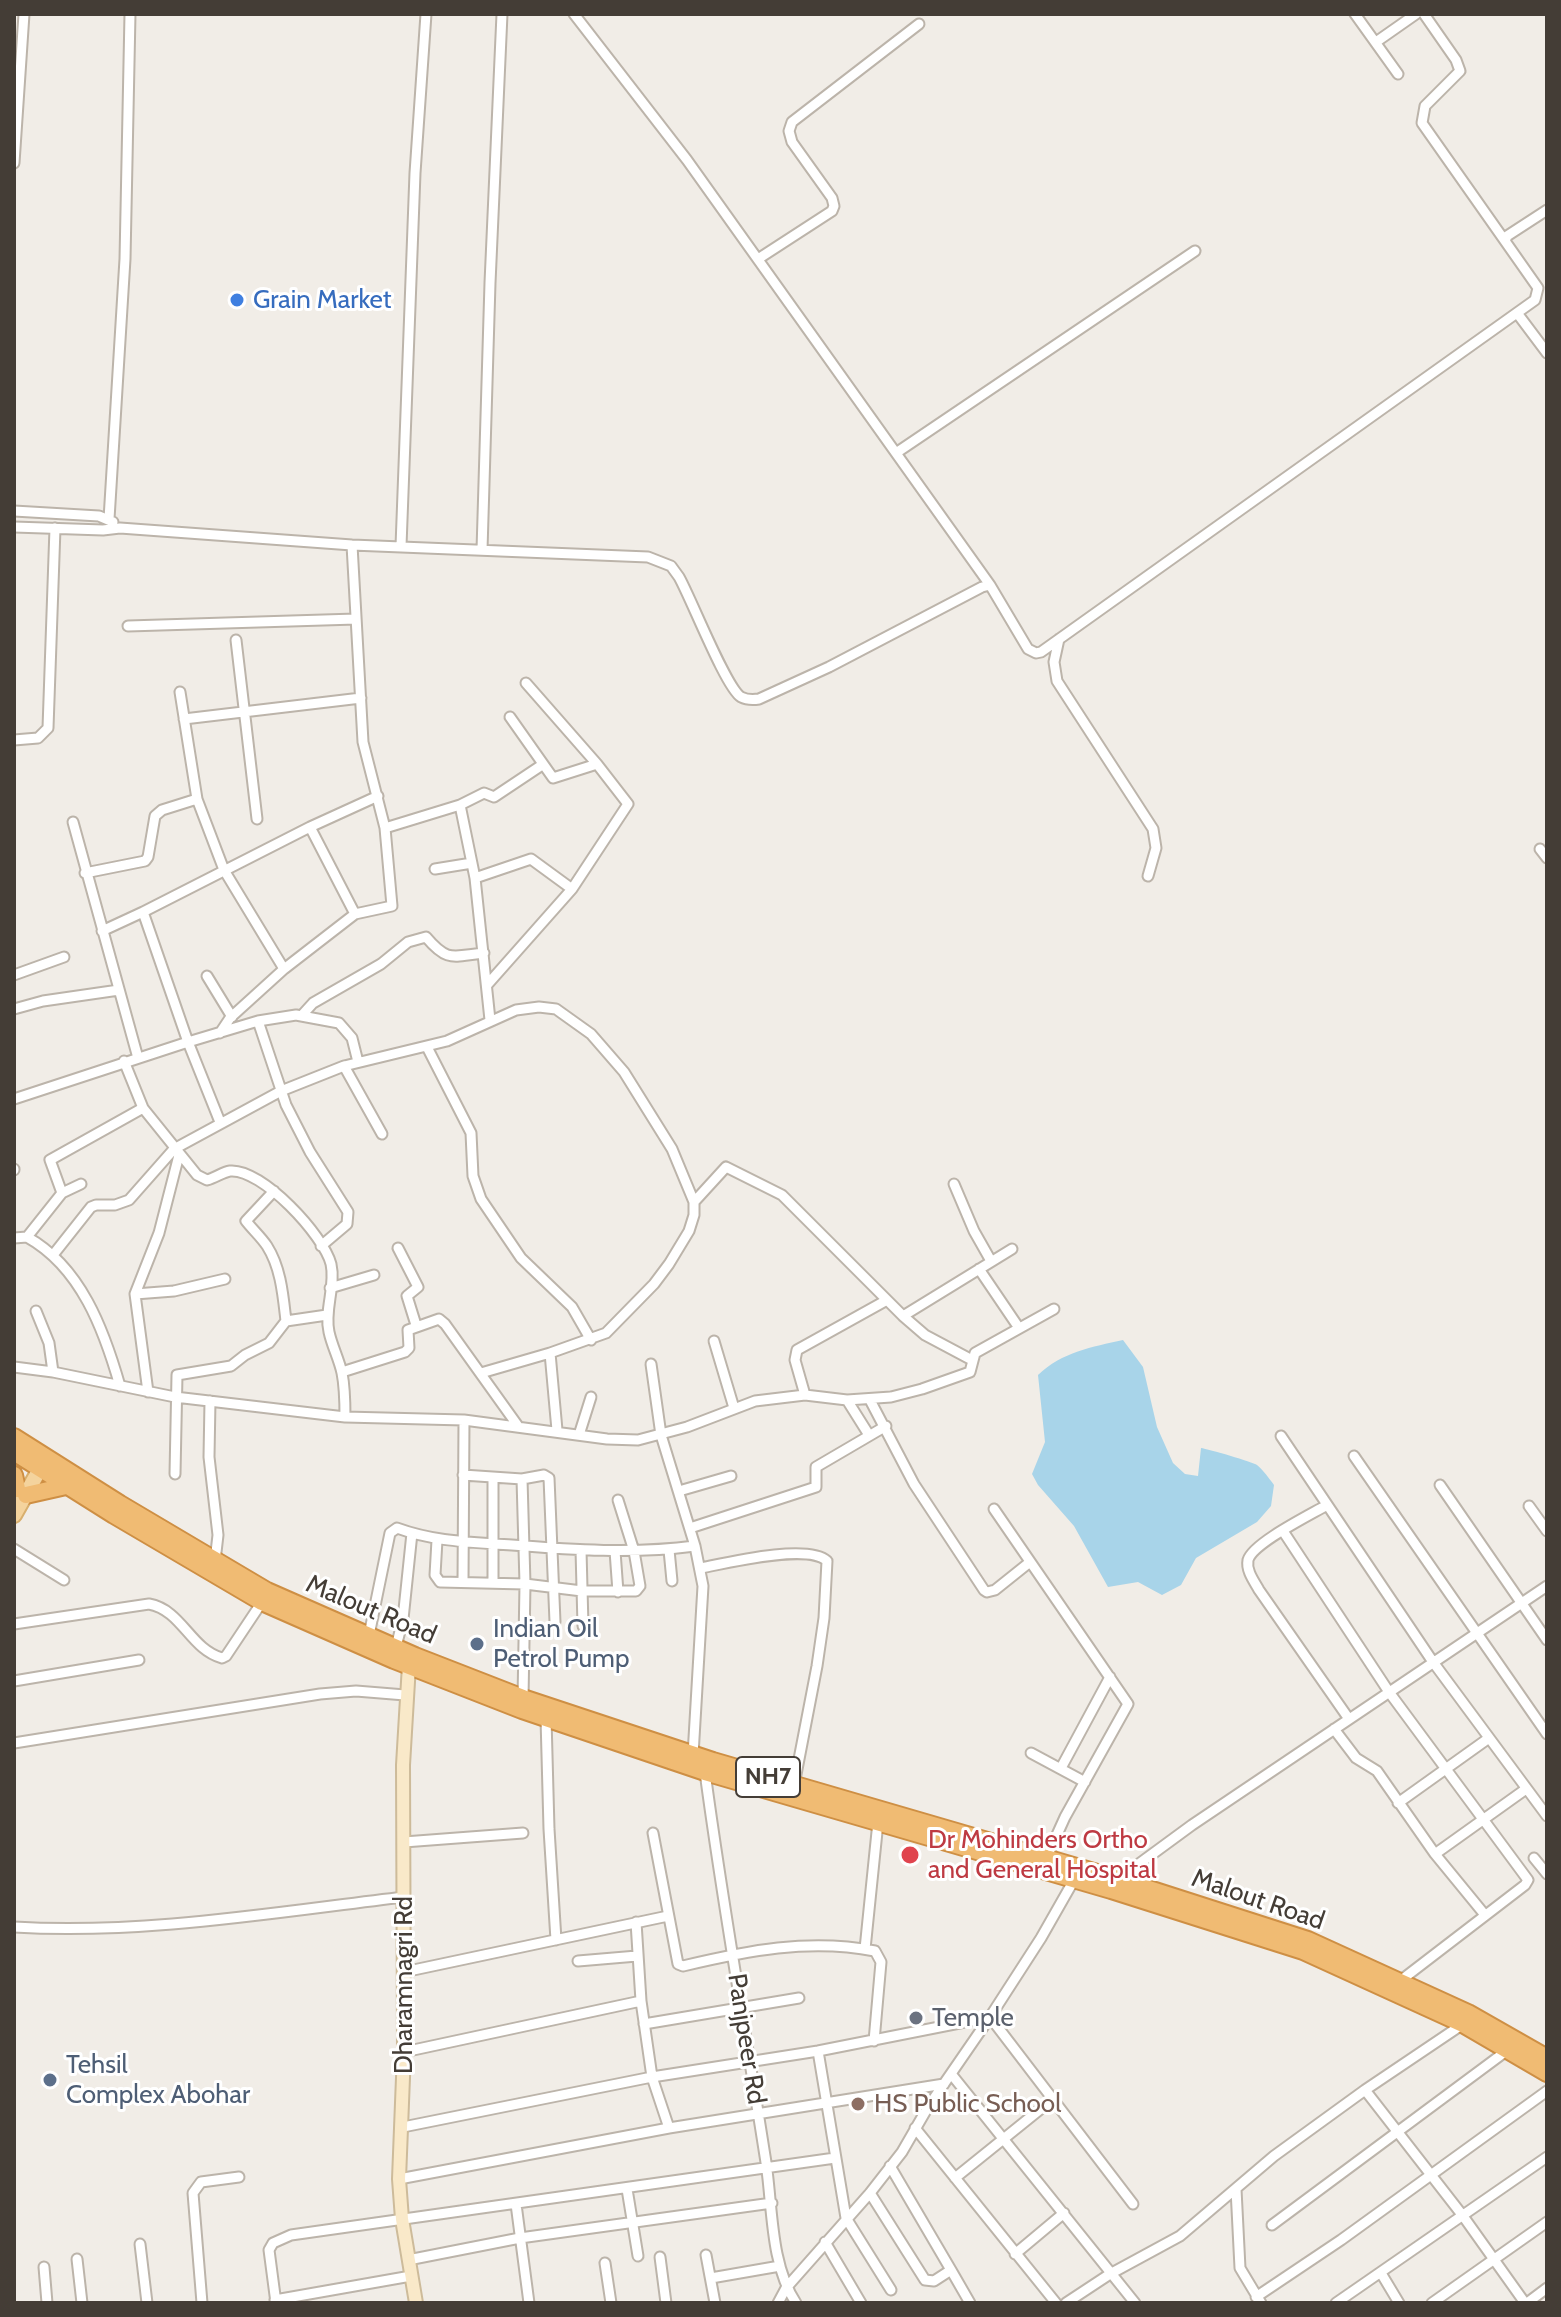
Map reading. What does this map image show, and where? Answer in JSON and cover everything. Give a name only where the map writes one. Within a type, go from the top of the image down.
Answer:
[{"type":"highway","name":"Malout Road","points":[[14,1437],[66,1486],[215,1561],[267,1591],[522,1704],[546,1718],[705,1772],[1074,1880],[1115,1884],[1308,1940],[1468,2013],[1547,2058]]},
{"type":"highway","name":"Malout Road","points":[[14,1452],[38,1460],[262,1602],[409,1665],[522,1704],[1046,1859],[1303,1951],[1463,2024],[1547,2073]]},
{"type":"highway","points":[[18,1488],[66,1486]]},
{"type":"main road","points":[[14,1515],[18,1488],[38,1460]]},
{"type":"street","points":[[14,163],[24,14]]},
{"type":"street","points":[[109,519],[124,274],[130,14]]},
{"type":"street","points":[[401,546],[415,173],[426,14]]},
{"type":"street","points":[[482,550],[502,14]]},
{"type":"street","points":[[574,14],[687,160],[758,259],[990,585],[1031,652],[1041,652],[1535,300],[1539,292],[1422,123],[1425,106],[1460,71],[1456,60],[1424,14]]},
{"type":"street","points":[[1355,14],[1398,74]]},
{"type":"street","points":[[1376,42],[1416,14]]},
{"type":"street","points":[[758,259],[832,211],[834,206],[832,198],[792,142],[789,131],[792,122],[919,24]]},
{"type":"street","points":[[1505,241],[1507,236],[1547,210]]},
{"type":"street","points":[[896,453],[1195,251]]},
{"type":"street","points":[[1517,313],[1547,353]]},
{"type":"street","points":[[14,511],[109,519],[120,528]]},
{"type":"street","points":[[14,527],[120,528],[352,545],[661,560],[671,566],[679,577],[731,686],[738,695],[750,700],[786,688],[975,589],[990,585]]},
{"type":"street","points":[[14,740],[31,741],[44,735],[48,728],[55,528]]},
{"type":"street","points":[[220,1033],[232,1017],[284,969],[355,914],[392,907],[385,828],[365,756],[352,545]]},
{"type":"street","points":[[128,626],[356,619]]},
{"type":"street","points":[[1059,639],[1054,662],[1057,681],[1153,829],[1156,848],[1148,876]]},
{"type":"street","points":[[236,640],[257,819]]},
{"type":"street","points":[[487,985],[572,889],[628,804],[526,683]]},
{"type":"street","points":[[180,692],[197,799],[224,870],[284,969]]},
{"type":"street","points":[[184,719],[361,698]]},
{"type":"street","points":[[510,717],[555,779],[597,764]]},
{"type":"street","points":[[385,828],[460,805],[484,793],[494,797],[542,765]]},
{"type":"street","points":[[102,931],[378,796]]},
{"type":"street","points":[[85,873],[145,861],[155,816],[162,810],[197,799]]},
{"type":"street","points":[[460,805],[475,878],[490,1020]]},
{"type":"street","points":[[73,822],[138,1058]]},
{"type":"street","points":[[310,827],[355,914]]},
{"type":"street","points":[[1540,849],[1547,858]]},
{"type":"street","points":[[475,878],[531,859],[572,889]]},
{"type":"street","points":[[435,869],[472,863]]},
{"type":"street","points":[[143,912],[188,1042],[220,1122]]},
{"type":"street","points":[[303,1014],[313,1003],[381,964],[412,940],[426,937],[438,952],[447,957],[484,953]]},
{"type":"street","points":[[14,975],[64,957]]},
{"type":"street","points":[[207,976],[232,1017]]},
{"type":"street","points":[[14,1009],[43,1001],[119,990]]},
{"type":"street","points":[[53,1255],[91,1207],[129,1200],[177,1152],[220,1122],[281,1091],[344,1066],[427,1047],[516,1010],[539,1007],[556,1009],[591,1034],[624,1072],[683,1171],[694,1202],[694,1215],[689,1231],[669,1264],[654,1284],[606,1333],[481,1373]]},
{"type":"street","points":[[14,1099],[124,1061],[258,1021],[303,1014],[339,1023],[352,1038],[358,1062]]},
{"type":"street","points":[[258,1021],[281,1091],[310,1152],[348,1212],[347,1224],[321,1246]]},
{"type":"street","points":[[427,1047],[471,1133],[473,1176],[481,1199],[521,1258],[572,1307],[591,1340]]},
{"type":"street","points":[[124,1061],[143,1108],[177,1152],[203,1179],[236,1171],[253,1178],[286,1200],[321,1246],[330,1261],[332,1272],[327,1315],[342,1372],[345,1417]]},
{"type":"street","points":[[344,1066],[382,1134]]},
{"type":"street","points":[[62,1193],[50,1160],[143,1108]]},
{"type":"street","points":[[148,1392],[135,1294],[159,1233],[177,1152]]},
{"type":"street","points":[[694,1202],[726,1167],[782,1195],[903,1316],[925,1335],[972,1360]]},
{"type":"street","points":[[27,1237],[62,1193],[81,1184]]},
{"type":"street","points":[[954,1184],[991,1261]]},
{"type":"street","points":[[274,1191],[246,1221],[273,1257],[282,1286],[286,1321]]},
{"type":"street","points":[[14,1238],[27,1237],[53,1255],[78,1286],[100,1323],[120,1386]]},
{"type":"street","points":[[398,1248],[418,1287],[407,1299],[416,1325]]},
{"type":"street","points":[[903,1316],[1012,1249]]},
{"type":"street","points":[[979,1269],[1019,1328]]},
{"type":"street","points":[[330,1288],[374,1275]]},
{"type":"street","points":[[135,1294],[192,1288],[225,1279]]},
{"type":"street","points":[[805,1395],[795,1360],[797,1350],[887,1300]]},
{"type":"street","points":[[14,1367],[175,1397],[345,1417],[464,1420],[638,1440],[766,1399],[805,1395],[870,1400],[946,1381],[970,1372],[975,1353],[1054,1309]]},
{"type":"street","points":[[36,1311],[49,1343],[53,1372]]},
{"type":"street","points":[[175,1474],[175,1378],[179,1373],[231,1366],[269,1343],[286,1321],[327,1315]]},
{"type":"street","points":[[342,1372],[405,1352],[409,1348],[408,1330],[435,1319],[442,1320],[518,1426]]},
{"type":"street","points":[[714,1341],[734,1408]]},
{"type":"street","points":[[550,1353],[557,1430]]},
{"type":"street","points":[[651,1364],[661,1435],[690,1528],[703,1586],[693,1755]]},
{"type":"street","points":[[579,1435],[591,1397]]},
{"type":"street","points":[[847,1400],[869,1435]]},
{"type":"street","points":[[870,1400],[914,1484],[984,1590],[995,1590],[1030,1562]]},
{"type":"street","points":[[210,1401],[209,1457],[218,1535],[215,1561]]},
{"type":"street","points":[[463,1582],[464,1420]]},
{"type":"street","points":[[690,1528],[816,1487],[816,1467],[886,1426]]},
{"type":"street","points":[[1281,1436],[1433,1662],[1547,1816]]},
{"type":"street","points":[[1354,1456],[1547,1734]]},
{"type":"street","points":[[463,1475],[522,1479],[544,1475],[549,1478],[555,1622]]},
{"type":"street","points":[[679,1491],[731,1476]]},
{"type":"street","points":[[493,1478],[493,1583]]},
{"type":"street","points":[[522,1479],[525,1584],[522,1704]]},
{"type":"street","points":[[1440,1485],[1547,1640]]},
{"type":"street","points":[[437,1540],[436,1579],[440,1582],[525,1584],[582,1591],[636,1591],[640,1586],[634,1551],[618,1500]]},
{"type":"street","points":[[1327,1505],[1283,1531],[1253,1552],[1249,1559],[1251,1576],[1349,1719]]},
{"type":"street","points":[[1529,1506],[1547,1531]]},
{"type":"street","points":[[994,1509],[1126,1699],[1127,1710],[1085,1782],[1046,1859]]},
{"type":"street","points":[[369,1635],[390,1533],[397,1528],[437,1540],[554,1549],[634,1551],[695,1546]]},
{"type":"street","points":[[1283,1531],[1389,1692],[1528,1880],[1400,1981]]},
{"type":"street","points":[[396,1647],[403,1619],[412,1533]]},
{"type":"street","points":[[14,1549],[64,1580]]},
{"type":"street","points":[[581,1550],[583,1626]]},
{"type":"street","points":[[669,1550],[672,1581]]},
{"type":"street","points":[[615,1551],[618,1592]]},
{"type":"street","points":[[701,1568],[774,1555],[820,1556],[827,1561],[824,1618],[817,1666],[794,1785]]},
{"type":"street","points":[[1115,1884],[1192,1825],[1547,1586]]},
{"type":"street","points":[[14,1624],[149,1604],[162,1607],[204,1649],[222,1658],[262,1602]]},
{"type":"street","points":[[14,1681],[139,1660]]},
{"type":"street","name":"Dharamnagri Rd","points":[[409,1665],[405,1695],[404,2052],[399,2179],[402,2219],[416,2303]]},
{"type":"street","points":[[1061,1768],[1110,1677]]},
{"type":"street","points":[[14,1743],[320,1694],[356,1691],[405,1695]]},
{"type":"street","points":[[546,1718],[556,1940]]},
{"type":"street","points":[[1334,1729],[1356,1758],[1377,1771],[1435,1854],[1485,1915]]},
{"type":"street","points":[[1398,1803],[1489,1738]]},
{"type":"street","points":[[1031,1753],[1085,1782]]},
{"type":"street","name":"Panjpeer Rd","points":[[705,1772],[780,2266],[786,2288],[796,2303]]},
{"type":"street","points":[[1435,1854],[1526,1789]]},
{"type":"street","points":[[865,1949],[878,1822]]},
{"type":"street","points":[[404,1842],[523,1833]]},
{"type":"street","points":[[653,1833],[678,1964],[683,1966],[733,1954],[788,1946],[875,1951],[881,1962],[874,2041]]},
{"type":"street","points":[[1534,1858],[1547,1874]]},
{"type":"street","points":[[778,2303],[786,2288],[890,2166],[990,2017],[1074,1880]]},
{"type":"street","points":[[14,1927],[80,1929],[152,1926],[404,1897]]},
{"type":"street","points":[[404,1972],[668,1916]]},
{"type":"street","points":[[636,1922],[641,2001],[652,2077],[669,2128]]},
{"type":"street","points":[[578,1961],[637,1956]]},
{"type":"street","points":[[644,2024],[799,1998]]},
{"type":"street","points":[[404,2052],[641,2001]]},
{"type":"street","points":[[403,2127],[652,2077],[818,2051],[990,2017]]},
{"type":"street","points":[[990,2017],[1133,2204]]},
{"type":"street","points":[[1066,2303],[1110,2274],[1180,2236],[1274,2156],[1463,2024]]},
{"type":"street","points":[[1272,2225],[1509,2049]]},
{"type":"street","points":[[818,2051],[846,2218],[891,2290]]},
{"type":"street","points":[[952,2075],[1135,2303]]},
{"type":"street","points":[[399,2179],[758,2112],[944,2084]]},
{"type":"street","points":[[1365,2090],[1526,2303],[1547,2288]]},
{"type":"street","points":[[1236,2189],[1240,2268],[1259,2300],[1547,2091]]},
{"type":"street","points":[[955,2178],[1053,2099]]},
{"type":"street","points":[[915,2128],[1056,2303]]},
{"type":"street","points":[[1336,2303],[1547,2157]]},
{"type":"street","points":[[411,2276],[276,2301],[269,2250],[280,2238],[835,2158]]},
{"type":"street","points":[[890,2166],[970,2303]]},
{"type":"street","points":[[202,2303],[193,2193],[201,2182],[239,2177]]},
{"type":"street","points":[[627,2189],[638,2256]]},
{"type":"street","points":[[870,2193],[925,2280],[934,2281],[951,2270]]},
{"type":"street","points":[[408,2260],[520,2238],[772,2203]]},
{"type":"street","points":[[516,2204],[529,2303]]},
{"type":"street","points":[[1015,2254],[1064,2213]]},
{"type":"street","points":[[1432,2303],[1547,2222]]},
{"type":"street","points":[[825,2242],[861,2303]]},
{"type":"street","points":[[140,2244],[147,2303]]},
{"type":"street","points":[[706,2255],[715,2303]]},
{"type":"street","points":[[660,2257],[666,2303]]},
{"type":"street","points":[[77,2259],[82,2303]]},
{"type":"street","points":[[605,2263],[611,2303]]},
{"type":"street","points":[[711,2278],[780,2266]]},
{"type":"street","points":[[44,2267],[47,2303]]},
{"type":"street","points":[[1381,2273],[1399,2303]]},
{"type":"water","points":[[1123,1340],[1143,1367],[1157,1427],[1173,1463],[1185,1474],[1198,1476],[1201,1448],[1257,1465],[1274,1485],[1271,1506],[1257,1522],[1196,1558],[1181,1585],[1162,1595],[1138,1582],[1108,1587],[1074,1526],[1032,1474],[1045,1442],[1038,1375],[1067,1356]]},
{"type":"place","name":"Grain Market","points":[[237,300]]},
{"type":"place","name":"Indian Oil Petrol Pump","points":[[477,1644]]},
{"type":"place","name":"Dr Mohinders Ortho and General Hospital","points":[[910,1855]]},
{"type":"place","name":"Temple","points":[[916,2018]]},
{"type":"place","name":"Tehsil Complex Abohar","points":[[50,2080]]},
{"type":"place","name":"HS Public School","points":[[858,2104]]}]
